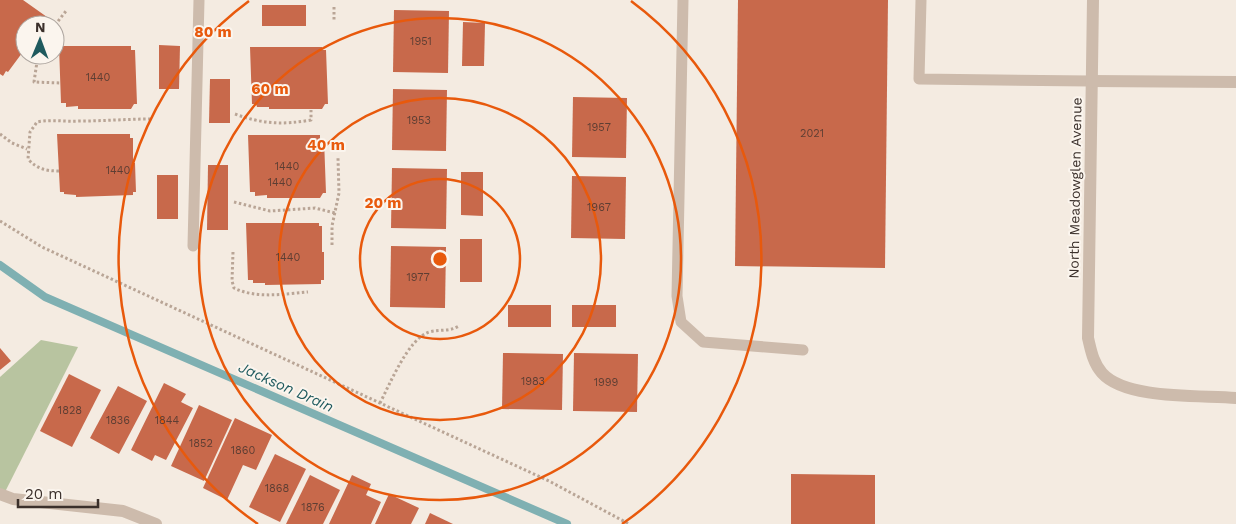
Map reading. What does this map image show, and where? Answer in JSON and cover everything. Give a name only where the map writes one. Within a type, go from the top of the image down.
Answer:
[{"type":"street","name":"North Meadowglen Avenue","points":[[1093,0],[1088,338],[1092,357],[1102,373],[1118,384],[1135,391],[1236,398]]},
{"type":"street","points":[[1091,81],[1236,82]]},
{"type":"street","points":[[0,494],[13,499],[123,511],[156,524]]},
{"type":"lane","points":[[193,246],[199,0]]},
{"type":"lane","points":[[683,0],[678,296],[681,322],[703,342],[803,350]]},
{"type":"lane","points":[[921,0],[919,79],[1091,81]]},
{"type":"path","points":[[334,7],[334,20]]},
{"type":"path","points":[[63,15],[66,11]]},
{"type":"path","points":[[37,65],[34,82],[60,83]]},
{"type":"path","points":[[236,114],[256,122],[274,124],[311,120],[311,110]]},
{"type":"path","points":[[59,171],[48,171],[34,166],[28,159],[27,149],[30,132],[37,122],[50,119],[79,122],[113,118],[151,119]]},
{"type":"path","points":[[0,134],[12,143],[27,149]]},
{"type":"path","points":[[332,245],[332,226],[339,193],[338,158]]},
{"type":"path","points":[[234,202],[270,210],[315,208],[335,214]]},
{"type":"path","points":[[0,221],[42,247],[549,481],[629,524]]},
{"type":"path","points":[[233,252],[232,281],[234,288],[242,292],[277,295],[308,292]]},
{"type":"path","points":[[380,403],[410,347],[419,338],[429,332],[451,330],[459,326]]},
{"type":"green space","points":[[41,340],[78,347],[5,492],[0,490],[0,377]]},
{"type":"building","points":[[0,0],[23,0],[44,15],[15,15],[15,63],[3,76],[0,74]]},
{"type":"building","points":[[738,0],[888,0],[885,268],[735,266]]},
{"type":"building","points":[[262,5],[306,5],[306,26],[262,26]]},
{"type":"building","points":[[394,10],[449,11],[448,73],[393,72]]},
{"type":"building","points":[[463,22],[485,23],[484,66],[462,66]]},
{"type":"building","points":[[159,45],[180,46],[179,89],[159,89]]},
{"type":"building","points":[[65,46],[131,46],[131,50],[135,50],[137,104],[134,104],[131,109],[78,109],[78,106],[66,107],[66,103],[61,103],[60,65],[65,65]]},
{"type":"building","points":[[250,47],[322,47],[322,50],[326,50],[328,104],[325,104],[322,109],[269,109],[269,107],[257,107],[256,104],[252,104]]},
{"type":"building","points":[[210,79],[230,79],[230,123],[209,123]]},
{"type":"building","points":[[393,89],[447,90],[446,151],[392,150]]},
{"type":"building","points":[[573,97],[627,98],[626,158],[572,157]]},
{"type":"building","points":[[57,134],[130,134],[130,138],[133,138],[136,192],[133,192],[133,195],[76,197],[76,195],[60,192]]},
{"type":"building","points":[[248,135],[320,135],[320,139],[324,139],[326,193],[323,193],[320,198],[267,198],[267,195],[255,196],[255,192],[250,192]]},
{"type":"building","points":[[208,165],[228,165],[228,230],[207,230]]},
{"type":"building","points":[[392,168],[447,169],[446,229],[391,228]]},
{"type":"building","points":[[461,172],[483,172],[483,216],[461,215]]},
{"type":"building","points":[[157,175],[178,175],[178,219],[157,219]]},
{"type":"building","points":[[572,176],[626,177],[625,239],[571,238]]},
{"type":"building","points":[[246,223],[319,223],[319,226],[322,226],[322,252],[324,252],[324,280],[321,280],[321,284],[265,285],[265,283],[253,283],[253,280],[248,280]]},
{"type":"building","points":[[460,239],[482,239],[482,282],[460,282]]},
{"type":"building","points":[[391,246],[446,247],[445,308],[390,307]]},
{"type":"building","points":[[508,305],[551,305],[551,327],[508,327]]},
{"type":"building","points":[[572,305],[616,305],[616,327],[572,327]]},
{"type":"building","points":[[0,348],[11,361],[0,370]]},
{"type":"building","points":[[503,353],[563,354],[562,410],[502,409]]},
{"type":"building","points":[[574,353],[638,354],[637,412],[573,411]]},
{"type":"building","points":[[69,374],[101,390],[72,447],[40,431]]},
{"type":"building","points":[[164,383],[186,394],[181,402],[193,408],[166,460],[155,455],[152,461],[131,450]]},
{"type":"building","points":[[118,386],[147,401],[119,454],[90,438]]},
{"type":"building","points":[[199,405],[232,420],[204,481],[171,466]]},
{"type":"building","points":[[235,418],[272,435],[256,470],[243,465],[227,500],[203,488]]},
{"type":"building","points":[[275,454],[306,469],[280,522],[249,507]]},
{"type":"building","points":[[791,474],[875,475],[875,524],[791,524]]},
{"type":"building","points":[[310,475],[340,490],[323,524],[286,524]]},
{"type":"building","points":[[352,475],[371,484],[366,495],[381,502],[371,524],[329,524]]},
{"type":"building","points":[[389,494],[419,508],[411,524],[375,524]]},
{"type":"building","points":[[430,513],[453,524],[425,524]]},
{"type":"waterway","name":"Jackson Drain","points":[[0,265],[45,297],[567,524]]}]
